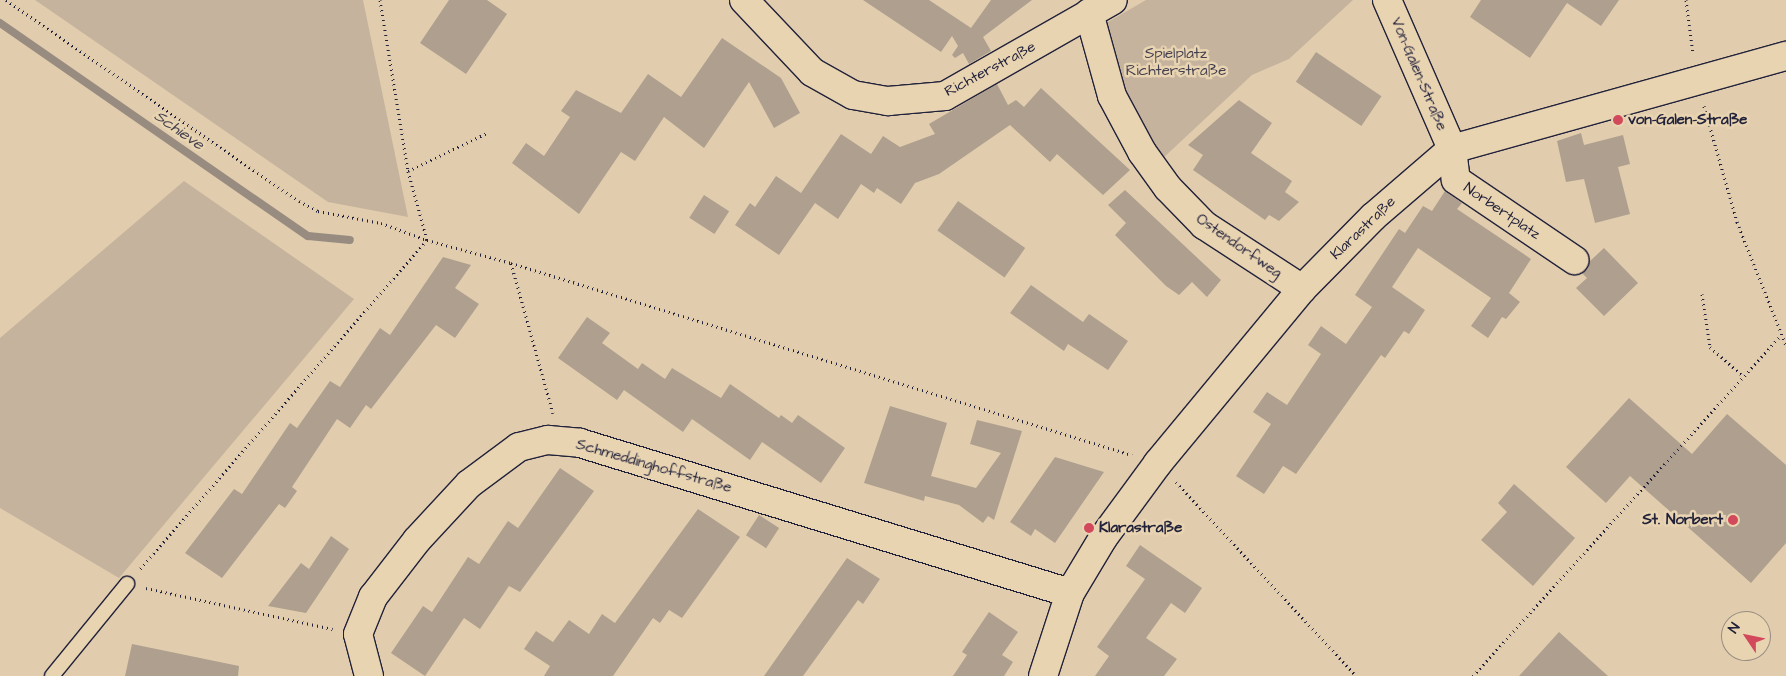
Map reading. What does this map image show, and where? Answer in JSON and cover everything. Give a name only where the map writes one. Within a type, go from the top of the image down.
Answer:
[{"type":"street","name":"Richterstraße","points":[[744,0],[812,72],[853,95],[888,101],[945,96],[1113,0]]},
{"type":"street","name":"Von-Galen-Straße","points":[[1387,0],[1452,149]]},
{"type":"street","name":"Ostendorfweg","points":[[1089,13],[1112,96],[1142,152],[1168,188],[1204,225],[1302,290]]},
{"type":"street","name":"Klarastraße","points":[[1044,676],[1070,593],[1103,538],[1158,463],[1302,290],[1373,217],[1452,149],[1696,79],[1786,56]]},
{"type":"street","name":"Norbertplatz","points":[[1452,149],[1456,180],[1574,260]]},
{"type":"street","name":"Schmeddinghoffstraße","points":[[358,634],[373,597],[416,540],[469,484],[519,447],[561,440],[1070,593]]},
{"type":"street","points":[[358,634],[369,676]]},
{"type":"lane","points":[[52,676],[126,584]]},
{"type":"path","points":[[6,0],[299,201],[318,210],[380,224],[427,240],[511,263],[1158,463],[1356,676]]},
{"type":"path","points":[[380,0],[408,171],[427,240]]},
{"type":"path","points":[[1686,0],[1696,79],[1737,222],[1780,336],[1786,345]]},
{"type":"path","points":[[408,171],[487,133]]},
{"type":"path","points":[[358,634],[126,584],[427,240]]},
{"type":"path","points":[[511,263],[561,440]]},
{"type":"path","points":[[1702,294],[1710,347],[1742,375]]},
{"type":"path","points":[[1473,676],[1742,375],[1780,336]]},
{"type":"green space","points":[[35,0],[363,0],[408,217],[328,202]]},
{"type":"green space","name":"Spielplatz Richterstraße","points":[[1146,0],[1353,0],[1289,59],[1252,75],[1161,160],[1120,92],[1101,26]]},
{"type":"green space","points":[[184,181],[354,299],[119,578],[0,508],[0,338]]},
{"type":"building","points":[[449,0],[487,0],[507,14],[466,74],[420,43]]},
{"type":"building","points":[[863,0],[929,0],[971,28],[991,0],[1032,0],[983,37],[991,51],[969,64],[963,53],[955,58],[952,55],[958,46],[952,36],[941,52]]},
{"type":"building","points":[[1481,0],[1619,0],[1601,26],[1567,3],[1530,58],[1470,17]]},
{"type":"building","points":[[722,38],[781,78],[800,113],[774,128],[749,82],[704,148],[664,117],[635,161],[621,152],[579,214],[512,163],[526,143],[544,156],[570,117],[561,111],[576,90],[621,113],[648,74],[681,97]]},
{"type":"building","points":[[1316,52],[1381,96],[1361,126],[1296,82]]},
{"type":"building","points":[[997,84],[1008,105],[1016,100],[1024,107],[1041,88],[1130,170],[1103,195],[1057,154],[1050,162],[1010,125],[939,174],[915,183],[901,204],[877,188],[874,193],[861,184],[838,219],[815,203],[779,255],[735,225],[750,203],[755,207],[776,176],[801,193],[841,134],[871,154],[883,136],[900,147],[935,134],[929,124]]},
{"type":"building","points":[[1239,100],[1272,123],[1251,153],[1292,181],[1285,192],[1299,202],[1279,221],[1269,215],[1265,220],[1193,170],[1203,155],[1188,145]]},
{"type":"building","points":[[1581,133],[1584,145],[1623,135],[1630,164],[1618,167],[1630,214],[1595,223],[1584,179],[1566,182],[1557,141]]},
{"type":"building","points":[[1125,190],[1221,280],[1207,297],[1192,282],[1179,295],[1166,286],[1115,235],[1126,223],[1108,205]]},
{"type":"building","points":[[1445,191],[1462,203],[1457,209],[1531,259],[1509,293],[1520,302],[1506,319],[1502,317],[1488,338],[1471,326],[1491,298],[1418,248],[1392,287],[1425,310],[1409,334],[1404,331],[1385,358],[1381,355],[1296,474],[1283,466],[1264,494],[1236,476],[1271,424],[1253,412],[1267,392],[1287,405],[1321,354],[1308,345],[1321,326],[1346,344],[1372,307],[1355,295],[1399,229],[1405,233],[1423,206],[1432,211]]},
{"type":"building","points":[[704,195],[729,211],[714,234],[689,218]]},
{"type":"building","points":[[958,201],[1025,248],[1005,278],[937,230]]},
{"type":"building","points":[[1604,248],[1638,283],[1604,316],[1576,288],[1587,278],[1582,273],[1589,262]]},
{"type":"building","points":[[443,257],[471,265],[455,288],[479,304],[455,338],[436,325],[371,409],[366,405],[350,428],[337,419],[292,487],[297,491],[285,508],[279,504],[222,578],[185,553],[234,489],[242,494],[290,423],[297,428],[330,381],[340,387],[380,328],[390,335]]},
{"type":"building","points":[[1031,285],[1083,322],[1089,314],[1128,341],[1108,370],[1068,344],[1064,351],[1010,313]]},
{"type":"building","points":[[587,317],[610,333],[602,343],[638,369],[642,363],[665,379],[672,368],[721,398],[730,384],[779,418],[781,415],[792,423],[798,415],[845,448],[821,483],[762,442],[750,460],[692,419],[683,432],[624,390],[617,400],[558,358]]},
{"type":"building","name":"St. Norbert","points":[[1629,398],[1692,454],[1727,414],[1786,465],[1786,543],[1751,583],[1630,476],[1606,503],[1566,467]]},
{"type":"building","points":[[890,406],[947,423],[931,476],[976,488],[1001,453],[970,444],[977,420],[1022,431],[994,520],[988,516],[983,523],[959,505],[925,496],[924,501],[864,483]]},
{"type":"building","points":[[1055,457],[1104,472],[1055,543],[1035,529],[1031,536],[1010,522]]},
{"type":"building","points":[[560,468],[594,491],[520,592],[509,586],[480,629],[464,618],[425,676],[391,653],[423,606],[432,612],[468,557],[479,564],[508,521],[518,528]]},
{"type":"building","points":[[1514,484],[1575,538],[1533,586],[1481,540],[1507,512],[1498,503]]},
{"type":"building","points":[[698,509],[740,537],[682,618],[669,610],[660,623],[653,618],[613,676],[544,676],[550,666],[524,649],[536,631],[553,642],[569,620],[589,634],[602,614],[615,623]]},
{"type":"building","points":[[759,515],[779,528],[766,548],[746,535]]},
{"type":"building","points":[[331,536],[349,549],[306,613],[268,606],[301,563],[309,569]]},
{"type":"building","points":[[1140,545],[1202,588],[1185,613],[1171,603],[1146,638],[1177,659],[1164,676],[1095,676],[1109,656],[1097,647],[1145,579],[1126,566]]},
{"type":"building","points":[[847,558],[880,579],[863,604],[858,600],[803,676],[764,676]]},
{"type":"building","points":[[989,612],[1018,632],[1002,655],[1013,662],[1004,676],[953,676],[967,655],[962,652]]},
{"type":"building","points":[[1559,632],[1608,676],[1519,676]]},
{"type":"building","points":[[132,644],[239,666],[238,676],[125,676]]},
{"type":"waterway","name":"Schieve","points":[[0,23],[308,236],[350,240]]},
{"type":"place","name":"von-Galen-Straße","points":[[1618,120]]},
{"type":"place","name":"St. Norbert","points":[[1733,520]]},
{"type":"place","name":"Klarastraße","points":[[1089,528]]}]
